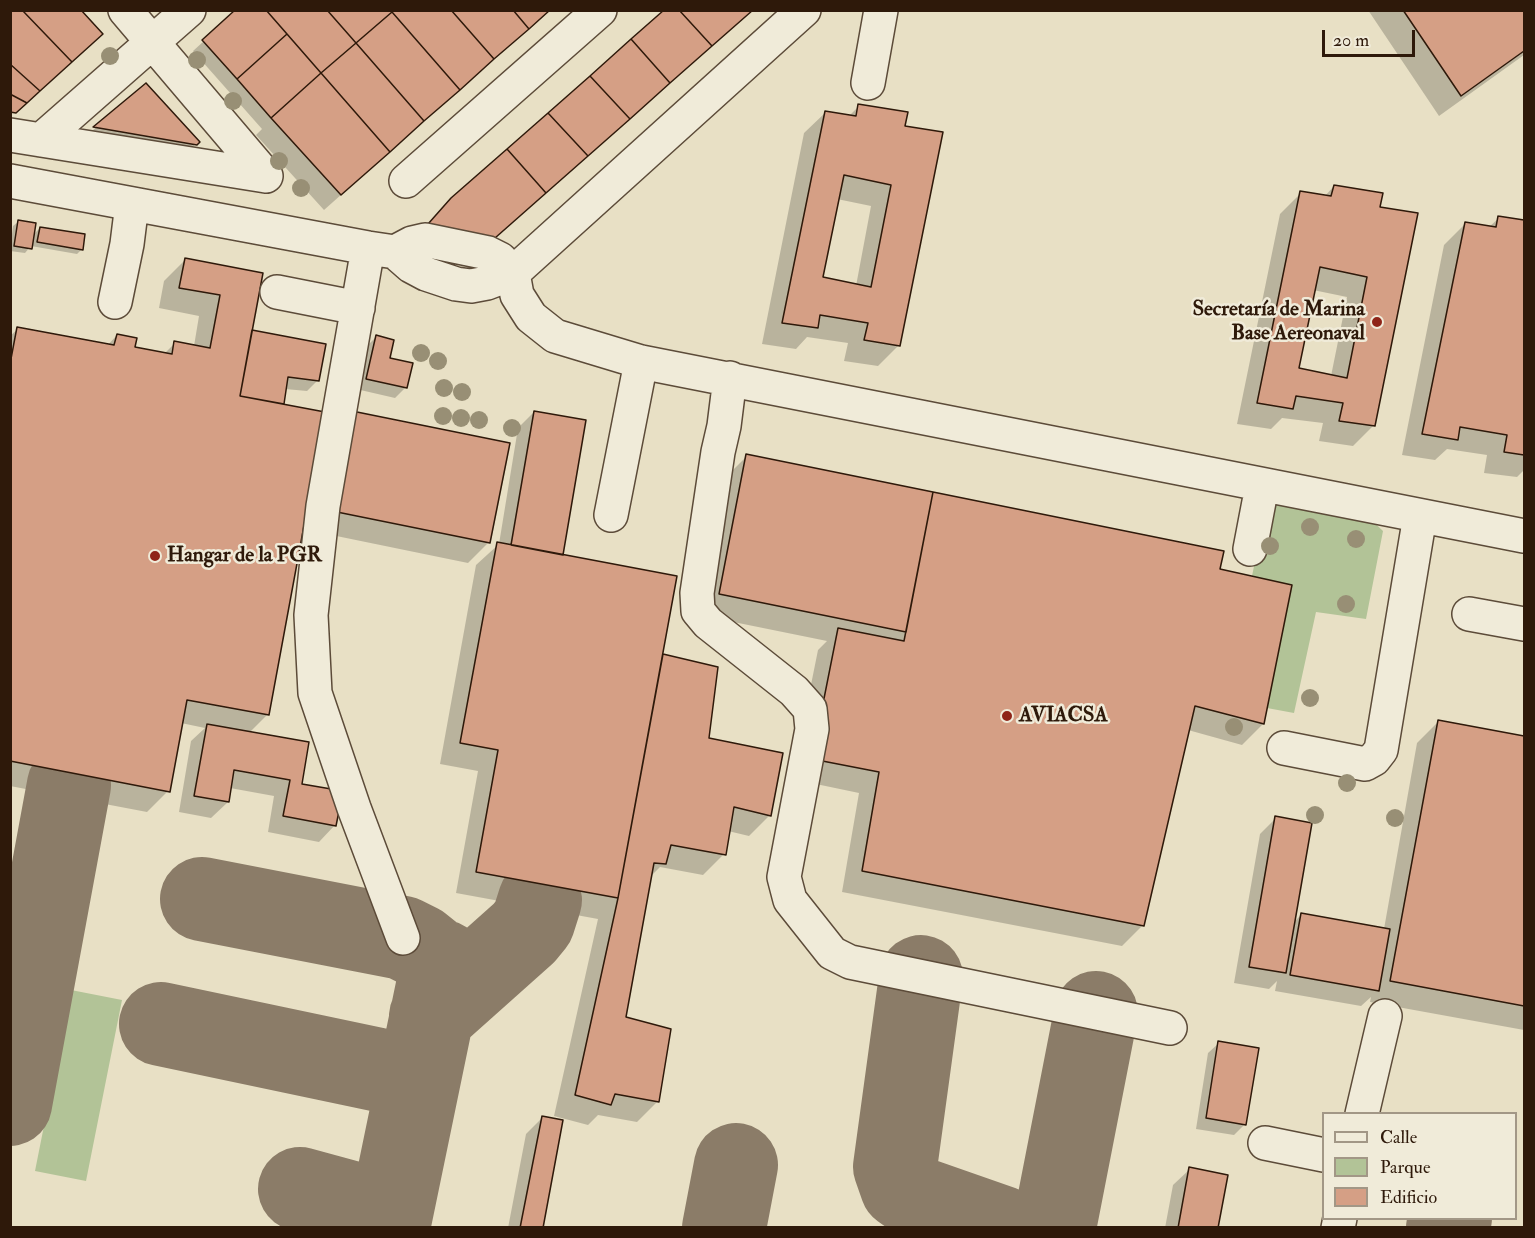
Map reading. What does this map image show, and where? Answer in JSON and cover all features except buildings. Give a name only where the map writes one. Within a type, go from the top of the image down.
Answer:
[{"type":"street","points":[[26,138],[266,176],[125,10]]},
{"type":"street","points":[[26,138],[153,42],[189,10]]},
{"type":"street","points":[[406,181],[600,10]]},
{"type":"street","points":[[513,273],[804,10]]},
{"type":"street","points":[[868,83],[881,10]]},
{"type":"street","points":[[10,181],[381,250],[425,240],[488,253],[500,259],[513,273],[517,295],[531,317],[555,336],[641,362],[1524,536]]},
{"type":"street","points":[[115,302],[127,244],[132,204]]},
{"type":"street","points":[[381,250],[358,308],[323,506],[311,615],[315,693],[354,808],[403,938]]},
{"type":"street","points":[[277,292],[358,308]]},
{"type":"street","points":[[611,515],[641,362]]},
{"type":"street","points":[[730,378],[697,592],[698,610],[708,623],[794,691],[810,709],[812,729],[784,877],[789,900],[832,953],[850,962],[1170,1028]]},
{"type":"street","points":[[1250,549],[1262,486]]},
{"type":"street","points":[[1284,748],[1365,764],[1374,759],[1381,750],[1420,516]]},
{"type":"street","points":[[1469,614],[1524,624]]},
{"type":"street","points":[[1362,1112],[1384,1016]]},
{"type":"street","points":[[1265,1143],[1322,1155]]},
{"type":"green space","points":[[1276,500],[1362,511],[1383,531],[1366,619],[1316,612],[1294,713],[1267,708],[1292,586],[1252,576],[1264,518]]},
{"type":"green space","points":[[71,990],[122,1000],[86,1181],[35,1171]]},
{"type":"taxiway","points":[[10,1104],[69,785]]},
{"type":"taxiway","points":[[202,899],[403,938],[419,946],[434,958],[440,976]]},
{"type":"taxiway","points":[[431,1016],[524,933],[533,922],[540,900]]},
{"type":"taxiway","points":[[388,1228],[443,962]]},
{"type":"taxiway","points":[[921,977],[895,1167],[902,1187],[919,1199],[1002,1228]]},
{"type":"taxiway","points":[[1054,1228],[1096,1013]]},
{"type":"taxiway","points":[[161,1024],[389,1072],[407,1086],[413,1105]]},
{"type":"taxiway","points":[[724,1228],[736,1165]]},
{"type":"taxiway","points":[[300,1189],[366,1207],[377,1214],[383,1228]]},
{"type":"taxiway","points":[[1448,1228],[1450,1220]]},
{"type":"place","name":"Secretaría de Marina Base Aereonaval","points":[[1377,322]]},
{"type":"place","name":"Hangar de la PGR","points":[[155,556]]},
{"type":"place","name":"AVIACSA","points":[[1007,716]]}]
